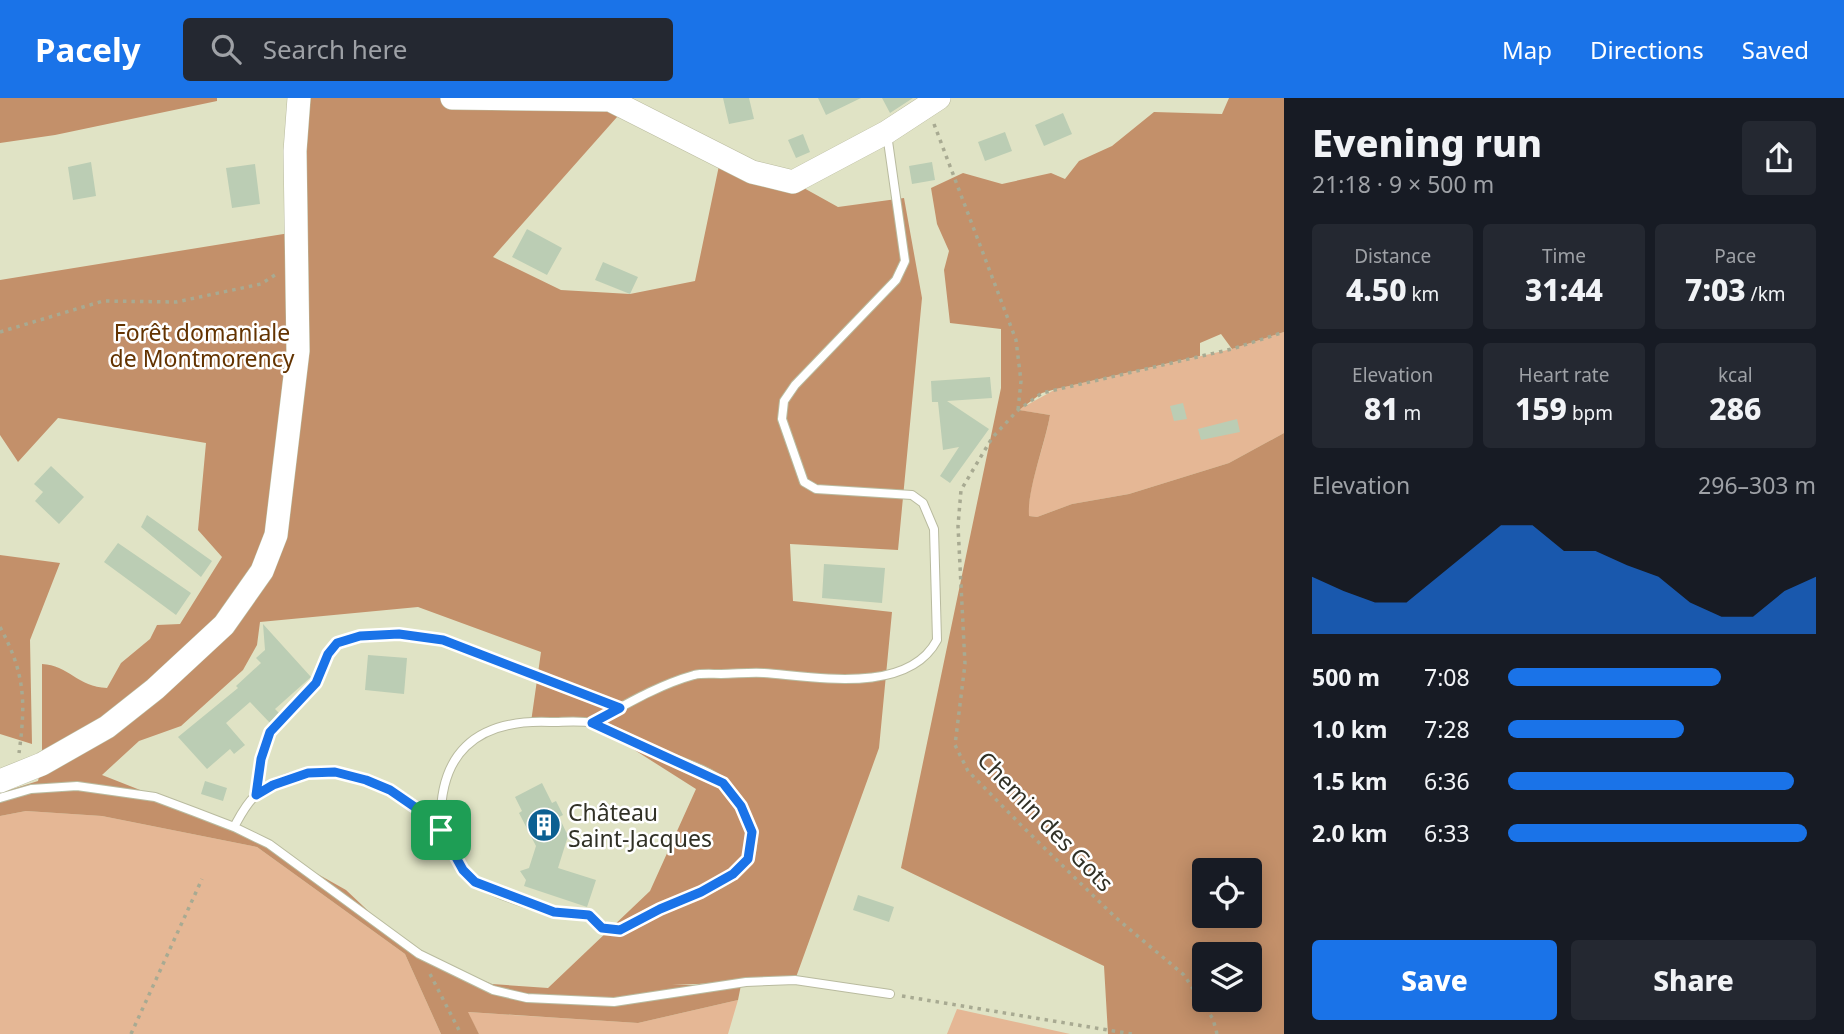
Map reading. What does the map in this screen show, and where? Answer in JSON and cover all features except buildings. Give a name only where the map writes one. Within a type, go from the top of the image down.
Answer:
[{"type":"street","points":[[9,777],[42,764],[107,727],[155,689],[224,625],[262,571],[276,535],[298,351],[295,150],[299,98]]},
{"type":"street","points":[[452,98],[516,101],[610,100],[752,172],[793,182],[887,132],[933,103]]},
{"type":"lane","points":[[592,723],[643,695],[696,674],[761,673],[840,680],[905,670],[929,656],[937,640],[934,528],[923,503],[912,495],[816,489],[804,482],[782,419],[784,401],[795,385],[896,280],[905,261],[887,132]]},
{"type":"lane","points":[[256,795],[261,759],[270,732],[316,683],[328,654],[337,643],[360,636],[399,634],[443,640],[620,708]]},
{"type":"lane","points":[[234,827],[256,795],[273,785],[308,773],[335,772],[366,780],[390,790],[422,812],[441,830],[463,870],[475,882],[554,912],[589,915],[602,928],[620,930],[733,874],[748,859],[752,832],[741,806],[723,783],[592,723],[520,721],[478,737],[457,755],[446,773],[439,801],[441,830]]},
{"type":"lane","points":[[0,798],[31,789],[77,786],[128,792],[155,797],[234,827],[269,845],[299,865],[419,954],[493,990],[551,1000],[614,1002],[746,982],[795,980],[890,994]]},
{"type":"path","points":[[933,103],[941,137],[1016,340],[1021,381],[1018,410]]},
{"type":"path","points":[[0,332],[103,301],[176,302],[261,284],[297,261]]},
{"type":"path","name":"Chemin des Gots","points":[[1217,1034],[1213,1019],[1184,975],[1115,917],[1014,818],[968,771],[955,746],[965,664],[958,526],[961,490],[992,438],[1018,410],[1042,393],[1232,349],[1284,332]]},
{"type":"path","points":[[0,627],[15,656],[23,691],[24,721],[9,777]]},
{"type":"path","points":[[131,1034],[202,879]]},
{"type":"path","points":[[419,954],[461,1034]]},
{"type":"path","points":[[890,994],[1132,1034]]},
{"type":"shaded area","points":[[1284,332],[1284,433],[1229,463],[1129,494],[1072,504],[1037,517],[1028,516],[1031,491],[1050,415],[1018,410],[1056,389],[1232,349]]},
{"type":"shaded area","points":[[26,811],[102,816],[257,847],[405,954],[441,1034],[0,1034],[0,816]]},
{"type":"shaded area","points":[[738,1000],[728,1034],[479,1034],[467,1012],[638,1023]]},
{"type":"shaded area","points":[[957,1009],[1070,1034],[947,1034]]},
{"type":"green space","points":[[0,98],[217,98],[217,101],[55,135],[0,143]]},
{"type":"green space","name":"Forêt domaniale de Montmorency","points":[[300,98],[451,98],[625,108],[493,257],[561,290],[630,294],[695,281],[721,156],[793,182],[838,207],[904,198],[922,298],[898,550],[790,544],[793,601],[892,612],[879,748],[795,980],[672,985],[741,985],[738,1000],[638,1023],[468,1012],[479,1034],[441,1034],[405,954],[257,847],[102,816],[26,811],[0,816],[0,793],[38,781],[42,764],[42,664],[59,668],[88,684],[107,688],[121,663],[150,639],[157,625],[180,624],[222,557],[198,530],[206,443],[58,418],[18,462],[0,435],[0,280],[296,232]],"holes":[[[418,607],[541,652],[531,722],[592,723],[696,789],[650,891],[548,988],[492,984],[419,954],[398,939],[346,890],[234,827],[102,775],[139,741],[181,726],[243,670],[257,645],[260,622]]]},
{"type":"green space","points":[[1229,98],[1284,98],[1284,332],[1232,349],[1221,334],[1200,343],[1200,356],[1042,393],[1019,410],[1050,415],[1033,480],[1029,516],[1037,517],[1072,504],[1129,494],[1229,463],[1284,433],[1284,1034],[1108,1034],[1104,966],[901,868],[1001,388],[1001,329],[950,323],[944,270],[949,251],[937,224],[931,188],[963,173],[1002,184],[1051,173],[1065,179],[1079,161],[1112,146],[1154,112],[1222,114]]},
{"type":"green space","points":[[0,555],[60,563],[30,640],[32,744],[0,734]]},
{"type":"place","name":"Château Saint-Jacques","points":[[544,825]]},
{"type":"route","points":[[399,634],[443,640],[620,708],[592,723],[698,769],[723,783],[741,806],[752,832],[748,859],[733,874],[620,930],[602,928],[589,915],[554,912],[475,882],[463,870],[441,830],[422,812],[390,790],[335,772],[308,773],[273,785],[256,795],[261,759],[270,732],[316,683],[328,654],[337,643],[360,636],[399,634]]}]
